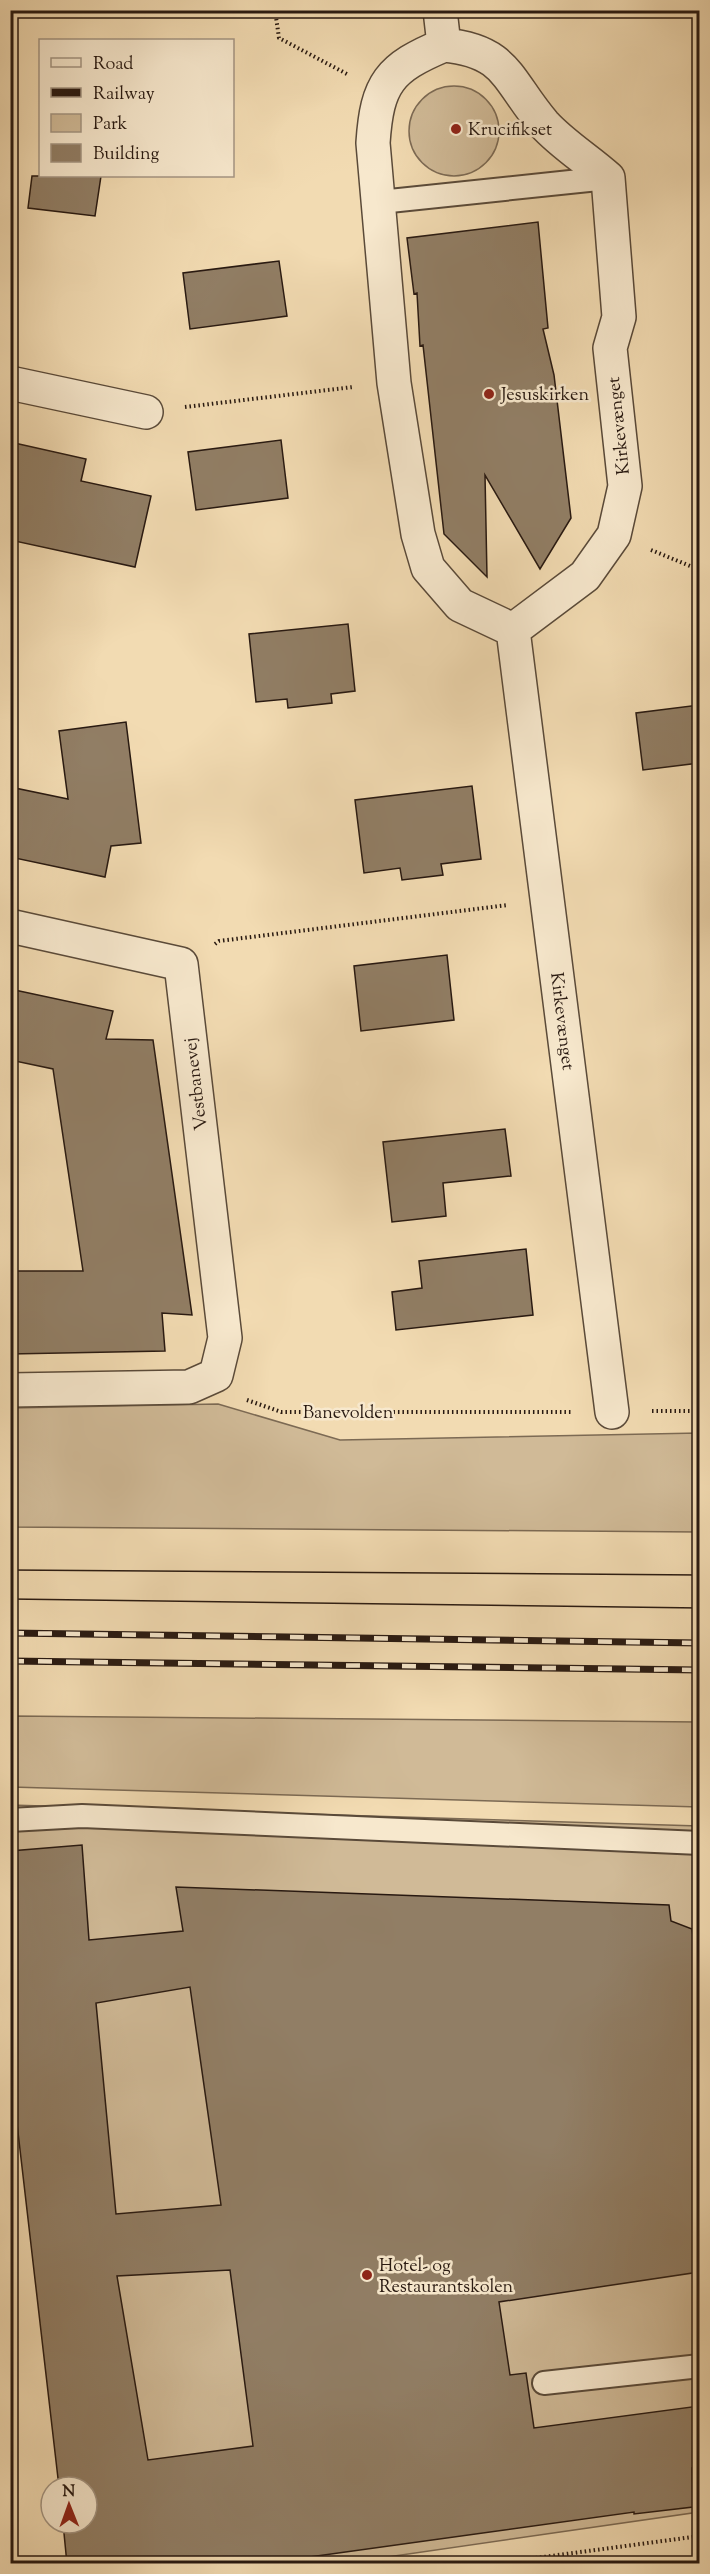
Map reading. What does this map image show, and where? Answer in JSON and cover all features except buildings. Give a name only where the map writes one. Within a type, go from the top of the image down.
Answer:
[{"type":"street","points":[[440,10],[444,45]]},
{"type":"street","points":[[513,630],[460,605],[428,568],[418,534],[394,383],[380,202],[373,143],[375,116],[382,92],[396,71],[414,58],[444,45],[482,52],[499,63],[546,126],[608,177]]},
{"type":"street","name":"Kirkevænget","points":[[608,177],[619,317],[610,348],[625,486],[614,535],[585,576],[513,630],[612,1412]]},
{"type":"street","points":[[10,383],[146,412]]},
{"type":"street","name":"Vestbanevej","points":[[10,926],[181,964],[225,1338],[216,1375]]},
{"type":"street","points":[[10,1390],[189,1387],[216,1375]]},
{"type":"lane","points":[[380,202],[608,177]]},
{"type":"lane","points":[[10,1820],[82,1816],[699,1845]]},
{"type":"lane","points":[[544,2383],[699,2366]]},
{"type":"path","points":[[274,10],[279,38],[382,92]]},
{"type":"path","points":[[146,412],[394,383]]},
{"type":"path","points":[[614,535],[699,570]]},
{"type":"path","points":[[219,941],[547,900]]},
{"type":"path","name":"Banevolden","points":[[216,1375],[226,1386],[248,1401],[281,1412],[699,1411]]},
{"type":"path","points":[[491,2564],[699,2536]]},
{"type":"green space","points":[[454,86],[471,89],[486,99],[496,114],[499,131],[496,148],[486,163],[471,173],[454,176],[437,173],[422,163],[412,148],[409,131],[412,114],[422,99],[437,89]]},
{"type":"green space","points":[[218,1404],[340,1440],[699,1433],[699,1532],[11,1527],[11,1408]]},
{"type":"green space","points":[[11,1716],[699,1722],[699,1807],[11,1787]]},
{"type":"green space","name":"Hotel- og Restaurantskolen","points":[[10,1805],[699,1826],[699,2512],[346,2563],[67,2563],[81,2535],[99,2535],[99,2475],[85,2475],[11,2014]]},
{"type":"tram line","points":[[10,1570],[700,1575]]},
{"type":"tram line","points":[[10,1599],[700,1608]]},
{"type":"railway","points":[[10,1633],[700,1643]]},
{"type":"railway","points":[[10,1661],[700,1670]]},
{"type":"place","name":"Krucifikset","points":[[456,129]]},
{"type":"place","name":"Jesuskirken","points":[[489,394]]},
{"type":"place","name":"Hotel- og Restaurantskolen","points":[[367,2275]]}]
